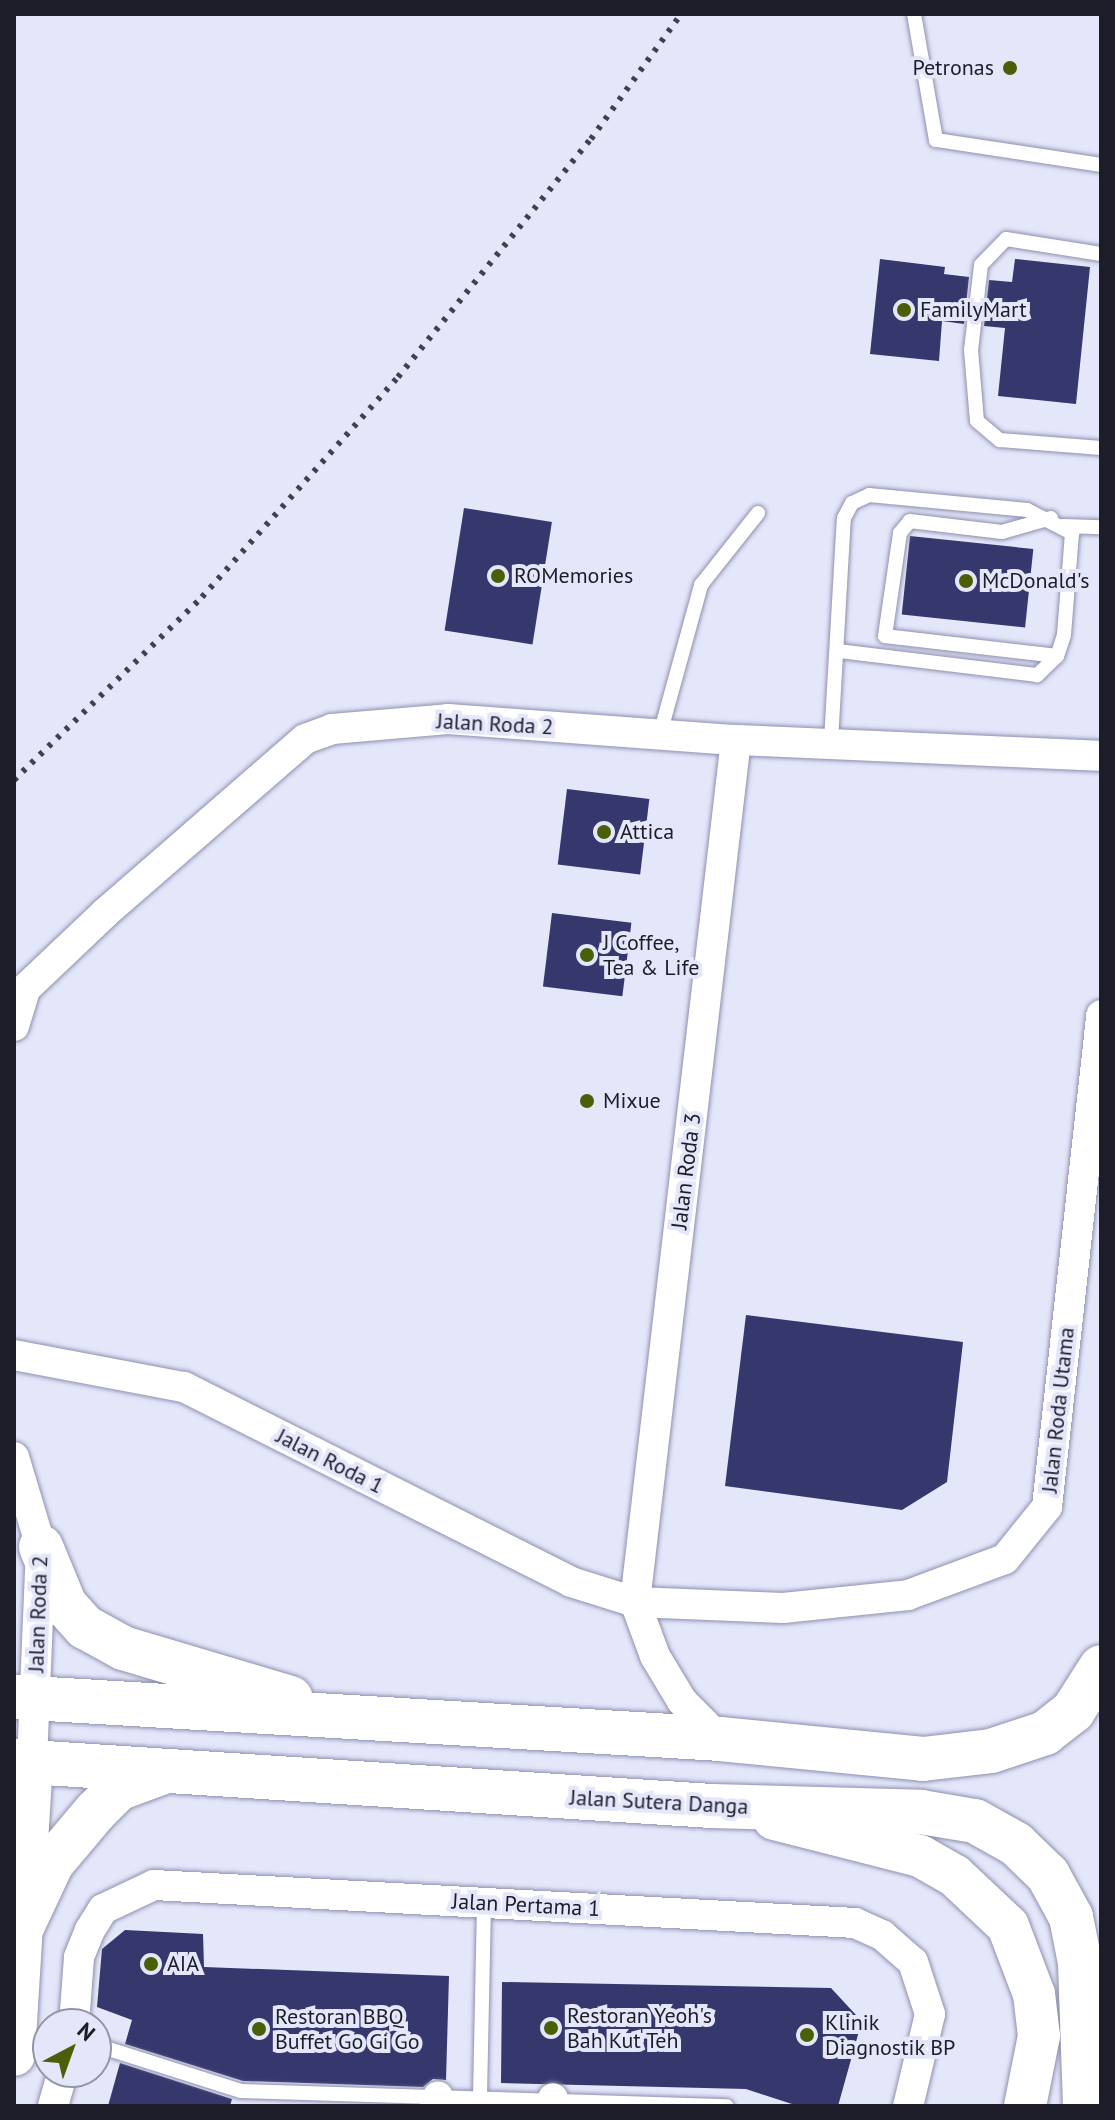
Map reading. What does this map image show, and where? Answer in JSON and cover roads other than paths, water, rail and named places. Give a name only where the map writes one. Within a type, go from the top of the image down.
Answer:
[{"type":"main road","points":[[41,1547],[65,1605],[85,1627],[123,1648],[354,1719]]},
{"type":"main road","points":[[24,1697],[720,1739],[923,1759],[991,1751],[1045,1733],[1073,1711],[1101,1667]]},
{"type":"main road","name":"Jalan Sutera Danga","points":[[23,1761],[712,1806],[921,1812],[975,1821],[1016,1844],[1048,1875],[1071,1917],[1080,1963],[1085,2106]]},
{"type":"main road","points":[[23,1925],[52,1863],[95,1812],[118,1789],[167,1771]]},
{"type":"street","name":"Jalan Roda 2","points":[[14,1026],[25,989],[305,739],[332,729],[448,719],[736,740],[831,741],[1101,756]]},
{"type":"street","name":"Jalan Roda 3","points":[[635,1602],[736,740]]},
{"type":"street","name":"Jalan Roda Utama","points":[[635,1602],[783,1608],[908,1595],[1005,1559],[1030,1534],[1047,1507],[1101,1015]]},
{"type":"street","name":"Jalan Roda 1","points":[[14,1355],[184,1387],[571,1582],[635,1602]]},
{"type":"street","name":"Jalan Roda 2","points":[[14,1457],[16,1492],[33,1512],[41,1547],[24,1697],[23,1761]]},
{"type":"street","points":[[635,1602],[655,1656],[682,1701],[720,1739]]},
{"type":"street","points":[[14,2055],[23,1925],[23,1761]]},
{"type":"street","points":[[712,1806],[888,1845],[955,1876],[984,1899],[1008,1926],[1034,1994],[1039,2036],[1025,2106]]},
{"type":"street","name":"Jalan Pertama 1","points":[[75,2008],[79,1957],[103,1909],[130,1892],[154,1885],[855,1923],[882,1935],[913,1962],[930,2014],[908,2106]]},
{"type":"lane","points":[[914,14],[936,140],[1101,165]]},
{"type":"lane","points":[[1101,254],[1006,239],[981,265],[971,350],[977,421],[1000,440],[1101,448]]},
{"type":"lane","points":[[831,741],[844,518],[852,503],[869,495],[1101,527]]},
{"type":"lane","points":[[660,734],[701,585],[758,513]]},
{"type":"lane","points":[[838,651],[1037,675],[1057,656],[1074,549],[1072,533],[1057,522],[1002,532],[910,521],[900,533],[885,636],[1057,656]]},
{"type":"lane","points":[[480,2096],[484,1903]]},
{"type":"lane","points":[[112,2050],[241,2091],[437,2101],[480,2096],[552,2102],[723,2106]]},
{"type":"lane","points":[[236,2106],[241,2091]]},
{"type":"railway","points":[[14,780],[202,597],[398,377],[591,139],[681,14]]},
{"type":"place","name":"Petronas","points":[[1010,68]]},
{"type":"place","name":"FamilyMart","points":[[904,310]]},
{"type":"place","name":"ROMemories","points":[[498,576]]},
{"type":"place","name":"McDonald's","points":[[966,581]]},
{"type":"place","name":"Attica","points":[[604,832]]},
{"type":"place","name":"J Coffee, Tea & Life","points":[[587,955]]},
{"type":"place","name":"Mixue","points":[[587,1101]]},
{"type":"place","name":"AIA","points":[[151,1964]]},
{"type":"place","name":"Restoran Yeoh's Bah Kut Teh","points":[[551,2028]]},
{"type":"place","name":"Restoran BBQ Buffet Go Gi Go","points":[[259,2029]]},
{"type":"place","name":"Klinik Diagnostik BP","points":[[807,2035]]}]
